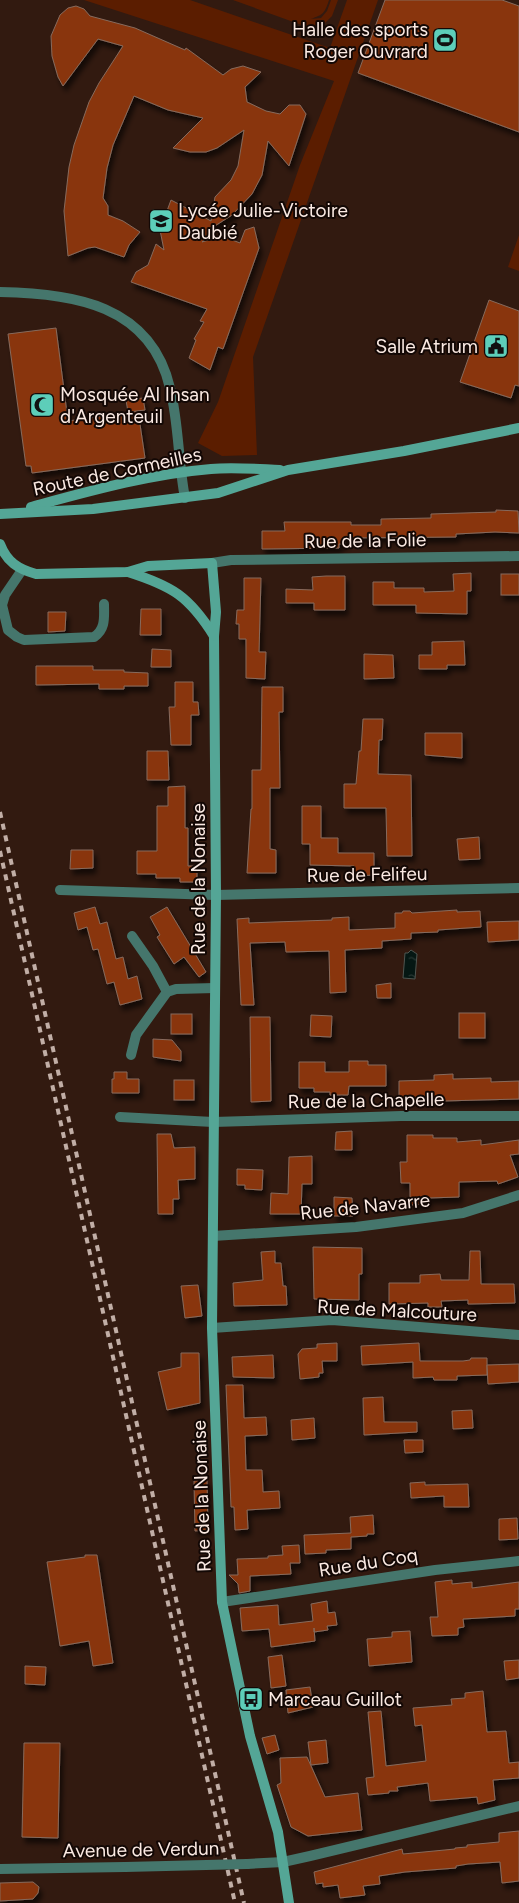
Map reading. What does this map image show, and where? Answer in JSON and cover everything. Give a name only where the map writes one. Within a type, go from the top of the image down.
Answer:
[{"type":"main road","name":"Route de Cormeilles","points":[[13,512],[92,509],[218,493],[288,470],[404,451],[519,428]]},
{"type":"main road","name":"Route de Cormeilles","points":[[0,514],[91,491],[180,473],[213,469],[288,470]]},
{"type":"main road","points":[[0,544],[9,560],[22,570],[36,574],[128,572],[148,566],[212,564]]},
{"type":"main road","name":"Rue de la Nonaise","points":[[212,564],[216,612],[214,636],[216,895],[212,1328],[222,1602],[250,1736],[278,1832],[289,1903]]},
{"type":"main road","points":[[128,572],[166,586],[187,600],[214,636]]},
{"type":"street","points":[[0,292],[22,292],[84,300],[115,313],[136,330],[156,352],[165,369],[173,406],[180,473],[185,498]]},
{"type":"street","name":"Rue de la Folie","points":[[212,564],[231,560],[519,556]]},
{"type":"street","points":[[22,570],[5,595],[2,605],[8,630],[24,640],[94,637],[99,634],[104,625],[104,604]]},
{"type":"street","name":"Rue de Felifeu","points":[[60,890],[216,895],[519,888]]},
{"type":"street","points":[[132,936],[153,966],[167,992]]},
{"type":"street","points":[[131,1055],[136,1035],[167,992],[176,989],[215,988]]},
{"type":"street","name":"Rue de la Chapelle","points":[[213,1122],[401,1116],[519,1116]]},
{"type":"street","points":[[120,1117],[213,1122]]},
{"type":"street","name":"Rue de Navarre","points":[[213,1236],[356,1227],[463,1213],[519,1195]]},
{"type":"street","name":"Rue de Malcouture","points":[[212,1328],[332,1320],[519,1335]]},
{"type":"street","name":"Rue du Coq","points":[[222,1602],[435,1570],[519,1561]]},
{"type":"street","name":"Avenue de Verdun","points":[[0,1869],[283,1862],[519,1806]]},
{"type":"shaded area","points":[[84,0],[190,0],[330,48],[347,0],[378,0],[253,357],[257,455],[222,456],[198,443],[218,402],[300,165],[334,81]]},
{"type":"shaded area","points":[[233,0],[329,0],[323,13],[311,19],[321,18],[327,11],[331,0],[338,0],[332,16],[325,23],[310,28]]},
{"type":"shaded area","points":[[519,235],[519,271],[508,267]]},
{"type":"water","points":[[411,950],[417,954],[415,979],[403,978],[405,953]]},
{"type":"building","name":"Halle des sports Roger Ouvrard","points":[[385,0],[502,0],[519,6],[519,132],[358,73]]},
{"type":"building","points":[[76,6],[84,9],[90,16],[135,28],[185,50],[186,48],[223,75],[231,69],[243,66],[261,72],[245,87],[247,102],[266,111],[280,114],[289,105],[300,105],[306,114],[289,166],[268,141],[262,175],[252,194],[232,215],[207,231],[212,233],[202,242],[222,236],[240,243],[245,230],[254,227],[259,248],[223,349],[218,347],[210,370],[189,358],[196,340],[194,339],[204,322],[200,321],[207,309],[131,282],[136,272],[148,265],[156,244],[164,250],[160,230],[171,200],[211,221],[215,197],[231,180],[238,166],[244,130],[217,148],[206,152],[190,152],[173,148],[203,118],[168,110],[134,96],[113,145],[107,168],[103,198],[108,206],[108,215],[123,221],[140,232],[129,245],[124,257],[95,247],[68,256],[64,211],[69,167],[74,145],[89,102],[123,46],[98,39],[63,86],[58,77],[52,56],[51,36],[60,15],[68,8]]},
{"type":"building","name":"Salle Atrium","points":[[489,300],[519,311],[519,386],[515,385],[511,398],[460,382]]},
{"type":"building","name":"Mosquée Al Ihsan d'Argenteuil","points":[[56,328],[68,421],[138,411],[145,458],[32,473],[31,466],[26,466],[8,334]]},
{"type":"building","points":[[143,398],[145,410],[128,412],[126,400]]},
{"type":"building","points":[[496,510],[518,511],[519,533],[456,534],[456,537],[345,538],[345,544],[339,544],[339,548],[262,549],[262,531],[285,531],[284,522],[351,522],[351,525],[381,525],[381,519],[431,518],[431,514],[496,512]]},
{"type":"building","points":[[471,573],[471,591],[467,591],[467,614],[416,613],[416,605],[373,605],[373,582],[394,582],[394,588],[424,588],[424,592],[454,591],[453,574]]},
{"type":"building","points":[[501,574],[519,574],[519,595],[501,595]]},
{"type":"building","points":[[345,576],[345,610],[314,610],[314,603],[286,603],[286,589],[313,590],[312,577]]},
{"type":"building","points":[[244,578],[261,578],[259,652],[266,652],[265,679],[246,678],[246,639],[239,639],[239,624],[236,624],[237,610],[244,610]]},
{"type":"building","points":[[141,609],[161,609],[161,635],[140,635]]},
{"type":"building","points":[[48,612],[66,612],[65,631],[48,632]]},
{"type":"building","points":[[464,641],[465,665],[447,665],[447,669],[419,669],[419,655],[432,655],[432,642]]},
{"type":"building","points":[[152,649],[171,650],[171,667],[151,667]]},
{"type":"building","points":[[364,654],[393,655],[394,678],[364,679]]},
{"type":"building","points":[[36,666],[93,666],[93,670],[124,670],[124,672],[148,673],[148,686],[124,686],[124,689],[99,689],[99,684],[36,685]]},
{"type":"building","points":[[175,682],[193,682],[193,702],[198,702],[199,715],[191,715],[191,745],[171,745],[169,707],[175,707]]},
{"type":"building","points":[[262,687],[283,687],[283,712],[279,712],[280,788],[270,788],[270,849],[276,850],[276,873],[247,873],[252,809],[252,770],[261,770]]},
{"type":"building","points":[[363,719],[383,719],[382,740],[379,740],[378,774],[411,775],[412,856],[387,856],[386,808],[344,808],[344,784],[356,784]]},
{"type":"building","points":[[425,733],[462,733],[462,758],[425,755]]},
{"type":"building","points":[[147,751],[168,751],[169,780],[147,780]]},
{"type":"building","points":[[185,786],[185,828],[188,828],[188,866],[197,866],[197,882],[180,882],[180,878],[156,878],[156,874],[137,874],[137,851],[157,851],[157,806],[168,806],[168,787]]},
{"type":"building","points":[[302,806],[321,806],[321,838],[338,838],[338,853],[374,853],[374,875],[354,876],[354,866],[310,865],[310,844],[302,844]]},
{"type":"building","points":[[479,837],[480,859],[459,860],[457,839]]},
{"type":"building","points":[[71,850],[93,850],[93,868],[70,869]]},
{"type":"building","points":[[95,907],[100,924],[107,922],[116,959],[123,957],[128,979],[137,976],[142,999],[120,1005],[114,982],[107,984],[98,949],[93,950],[87,927],[78,930],[74,913]]},
{"type":"building","points":[[167,907],[206,972],[199,977],[184,957],[174,964],[157,937],[160,935],[150,917]]},
{"type":"building","points":[[457,910],[457,912],[480,911],[481,927],[411,933],[411,939],[382,941],[382,948],[345,950],[346,992],[330,993],[329,951],[286,952],[285,942],[250,943],[254,1005],[241,1005],[237,919],[249,918],[249,923],[332,920],[332,918],[349,917],[349,930],[395,928],[395,913],[402,913],[403,911],[410,911],[412,913]]},
{"type":"building","points":[[519,921],[519,940],[488,942],[487,922]]},
{"type":"building","points":[[391,983],[391,998],[377,998],[376,985]]},
{"type":"building","points":[[459,1013],[485,1013],[485,1038],[459,1038]]},
{"type":"building","points":[[171,1014],[192,1014],[192,1034],[171,1034]]},
{"type":"building","points":[[311,1015],[332,1016],[331,1037],[310,1036]]},
{"type":"building","points":[[250,1017],[270,1017],[271,1101],[251,1102]]},
{"type":"building","points":[[153,1039],[172,1040],[181,1051],[181,1061],[153,1057]]},
{"type":"building","points":[[349,1061],[368,1061],[368,1065],[386,1065],[386,1086],[349,1086],[348,1095],[330,1095],[330,1092],[314,1092],[314,1088],[299,1088],[299,1062],[325,1062],[325,1072],[349,1072]]},
{"type":"building","points":[[114,1072],[127,1072],[127,1079],[139,1079],[139,1093],[112,1093]]},
{"type":"building","points":[[453,1074],[453,1079],[491,1078],[491,1082],[519,1081],[519,1099],[442,1101],[442,1098],[399,1098],[399,1081],[434,1080],[434,1075]]},
{"type":"building","points":[[174,1080],[194,1080],[194,1100],[174,1100]]},
{"type":"building","points":[[352,1131],[352,1150],[335,1150],[336,1132]]},
{"type":"building","points":[[157,1134],[171,1134],[174,1148],[195,1147],[195,1179],[178,1180],[179,1199],[173,1199],[173,1214],[158,1214]]},
{"type":"building","points":[[407,1135],[433,1135],[433,1138],[457,1138],[457,1142],[481,1140],[481,1145],[519,1140],[519,1154],[510,1155],[518,1177],[498,1184],[497,1181],[459,1182],[459,1197],[428,1198],[428,1204],[410,1205],[410,1183],[401,1183],[400,1162],[407,1162]]},
{"type":"building","points":[[312,1156],[312,1184],[302,1184],[301,1214],[270,1214],[271,1193],[288,1194],[289,1157]]},
{"type":"building","points":[[237,1169],[263,1170],[262,1190],[245,1189],[245,1185],[237,1185]]},
{"type":"building","points":[[334,1197],[352,1198],[353,1216],[334,1216]]},
{"type":"building","points":[[313,1247],[362,1248],[359,1300],[314,1299]]},
{"type":"building","points":[[275,1251],[275,1263],[281,1263],[283,1286],[286,1286],[287,1305],[234,1306],[233,1283],[263,1280],[261,1252]]},
{"type":"building","points":[[470,1251],[480,1251],[481,1284],[514,1284],[515,1303],[468,1304],[468,1300],[441,1301],[442,1307],[428,1307],[428,1303],[389,1304],[389,1283],[420,1283],[420,1275],[440,1274],[441,1280],[469,1280]]},
{"type":"building","points":[[198,1285],[202,1316],[185,1318],[181,1286]]},
{"type":"building","points":[[337,1343],[337,1361],[322,1361],[323,1373],[319,1373],[319,1377],[300,1379],[298,1354],[302,1349],[317,1348],[317,1344]]},
{"type":"building","points":[[419,1343],[420,1361],[463,1361],[470,1360],[471,1358],[487,1358],[487,1375],[457,1376],[457,1380],[434,1380],[433,1377],[413,1378],[413,1362],[362,1365],[361,1346]]},
{"type":"building","points":[[181,1353],[199,1353],[200,1403],[167,1410],[158,1372],[181,1367]]},
{"type":"building","points":[[273,1355],[274,1378],[233,1377],[232,1357]]},
{"type":"building","points":[[519,1364],[519,1382],[488,1384],[487,1365]]},
{"type":"building","points":[[226,1385],[243,1385],[244,1418],[266,1417],[267,1435],[245,1436],[246,1470],[262,1470],[263,1492],[279,1491],[280,1508],[247,1510],[248,1529],[235,1530],[234,1507],[231,1507]]},
{"type":"building","points":[[383,1397],[384,1422],[417,1422],[417,1432],[364,1435],[363,1398]]},
{"type":"building","points":[[472,1410],[473,1428],[453,1429],[452,1411]]},
{"type":"building","points":[[314,1418],[315,1438],[292,1440],[291,1420]]},
{"type":"building","points":[[404,1440],[423,1440],[423,1452],[405,1453]]},
{"type":"building","points":[[207,1480],[208,1530],[195,1531],[194,1481]]},
{"type":"building","points":[[425,1482],[425,1485],[468,1484],[469,1507],[444,1507],[444,1496],[411,1498],[410,1483]]},
{"type":"building","points":[[373,1515],[374,1534],[351,1537],[351,1549],[326,1550],[326,1553],[305,1554],[304,1535],[351,1533],[350,1517]]},
{"type":"building","points":[[517,1518],[518,1539],[499,1540],[499,1519]]},
{"type":"building","points":[[299,1545],[300,1563],[290,1563],[291,1574],[250,1576],[250,1591],[239,1593],[238,1584],[229,1575],[238,1575],[237,1559],[268,1558],[268,1556],[283,1555],[282,1546]]},
{"type":"building","points":[[85,1555],[97,1555],[113,1663],[93,1666],[89,1641],[60,1646],[47,1562],[85,1557]]},
{"type":"building","points":[[452,1580],[452,1584],[472,1582],[472,1588],[519,1582],[519,1609],[515,1609],[515,1616],[463,1619],[464,1627],[458,1628],[458,1635],[432,1636],[430,1617],[438,1617],[435,1582]]},
{"type":"building","points":[[327,1601],[328,1613],[335,1612],[337,1625],[327,1626],[328,1630],[314,1632],[315,1641],[271,1647],[269,1629],[242,1631],[240,1608],[278,1605],[279,1625],[313,1621],[311,1604]]},
{"type":"building","points":[[410,1631],[412,1662],[369,1666],[367,1639],[392,1637],[392,1632]]},
{"type":"building","points":[[282,1655],[286,1686],[271,1688],[268,1657]]},
{"type":"building","points":[[519,1660],[519,1678],[506,1680],[504,1661]]},
{"type":"building","points":[[25,1666],[46,1667],[45,1685],[25,1684]]},
{"type":"building","points":[[310,1687],[313,1707],[288,1713],[286,1690]]},
{"type":"building","points":[[483,1691],[487,1732],[506,1731],[509,1763],[519,1762],[519,1778],[493,1780],[495,1800],[478,1804],[477,1797],[430,1801],[428,1783],[397,1787],[398,1791],[389,1791],[389,1793],[368,1795],[366,1778],[374,1777],[368,1712],[381,1711],[386,1766],[426,1761],[422,1725],[415,1726],[413,1708],[452,1705],[451,1699],[465,1698],[465,1693]]},
{"type":"building","points":[[275,1735],[279,1750],[267,1754],[262,1738]]},
{"type":"building","points":[[326,1740],[328,1763],[311,1765],[308,1742]]},
{"type":"building","points":[[24,1743],[60,1743],[58,1838],[22,1837]]},
{"type":"building","points":[[307,1757],[325,1797],[358,1793],[362,1830],[308,1836],[291,1827],[277,1785],[281,1783],[280,1758]]},
{"type":"building","points":[[519,1831],[519,1881],[502,1883],[500,1862],[468,1864],[456,1866],[456,1868],[379,1876],[380,1884],[363,1886],[365,1895],[340,1898],[338,1885],[323,1887],[323,1883],[316,1884],[314,1872],[402,1849],[403,1854],[455,1849],[467,1847],[467,1845],[499,1842],[499,1833]]},
{"type":"building","points":[[33,1882],[39,1887],[38,1893],[33,1899],[0,1901],[0,1883]]},
{"type":"railway","points":[[0,812],[244,1903]]},
{"type":"railway","points":[[0,851],[235,1903]]},
{"type":"place","name":"Halle des sports Roger Ouvrard","points":[[445,40]]},
{"type":"place","name":"Lycée Julie-Victoire Daubié","points":[[161,221]]},
{"type":"place","name":"Salle Atrium","points":[[496,346]]},
{"type":"place","name":"Mosquée Al Ihsan d'Argenteuil","points":[[42,405]]},
{"type":"place","name":"Marceau Guillot","points":[[251,1699]]}]
